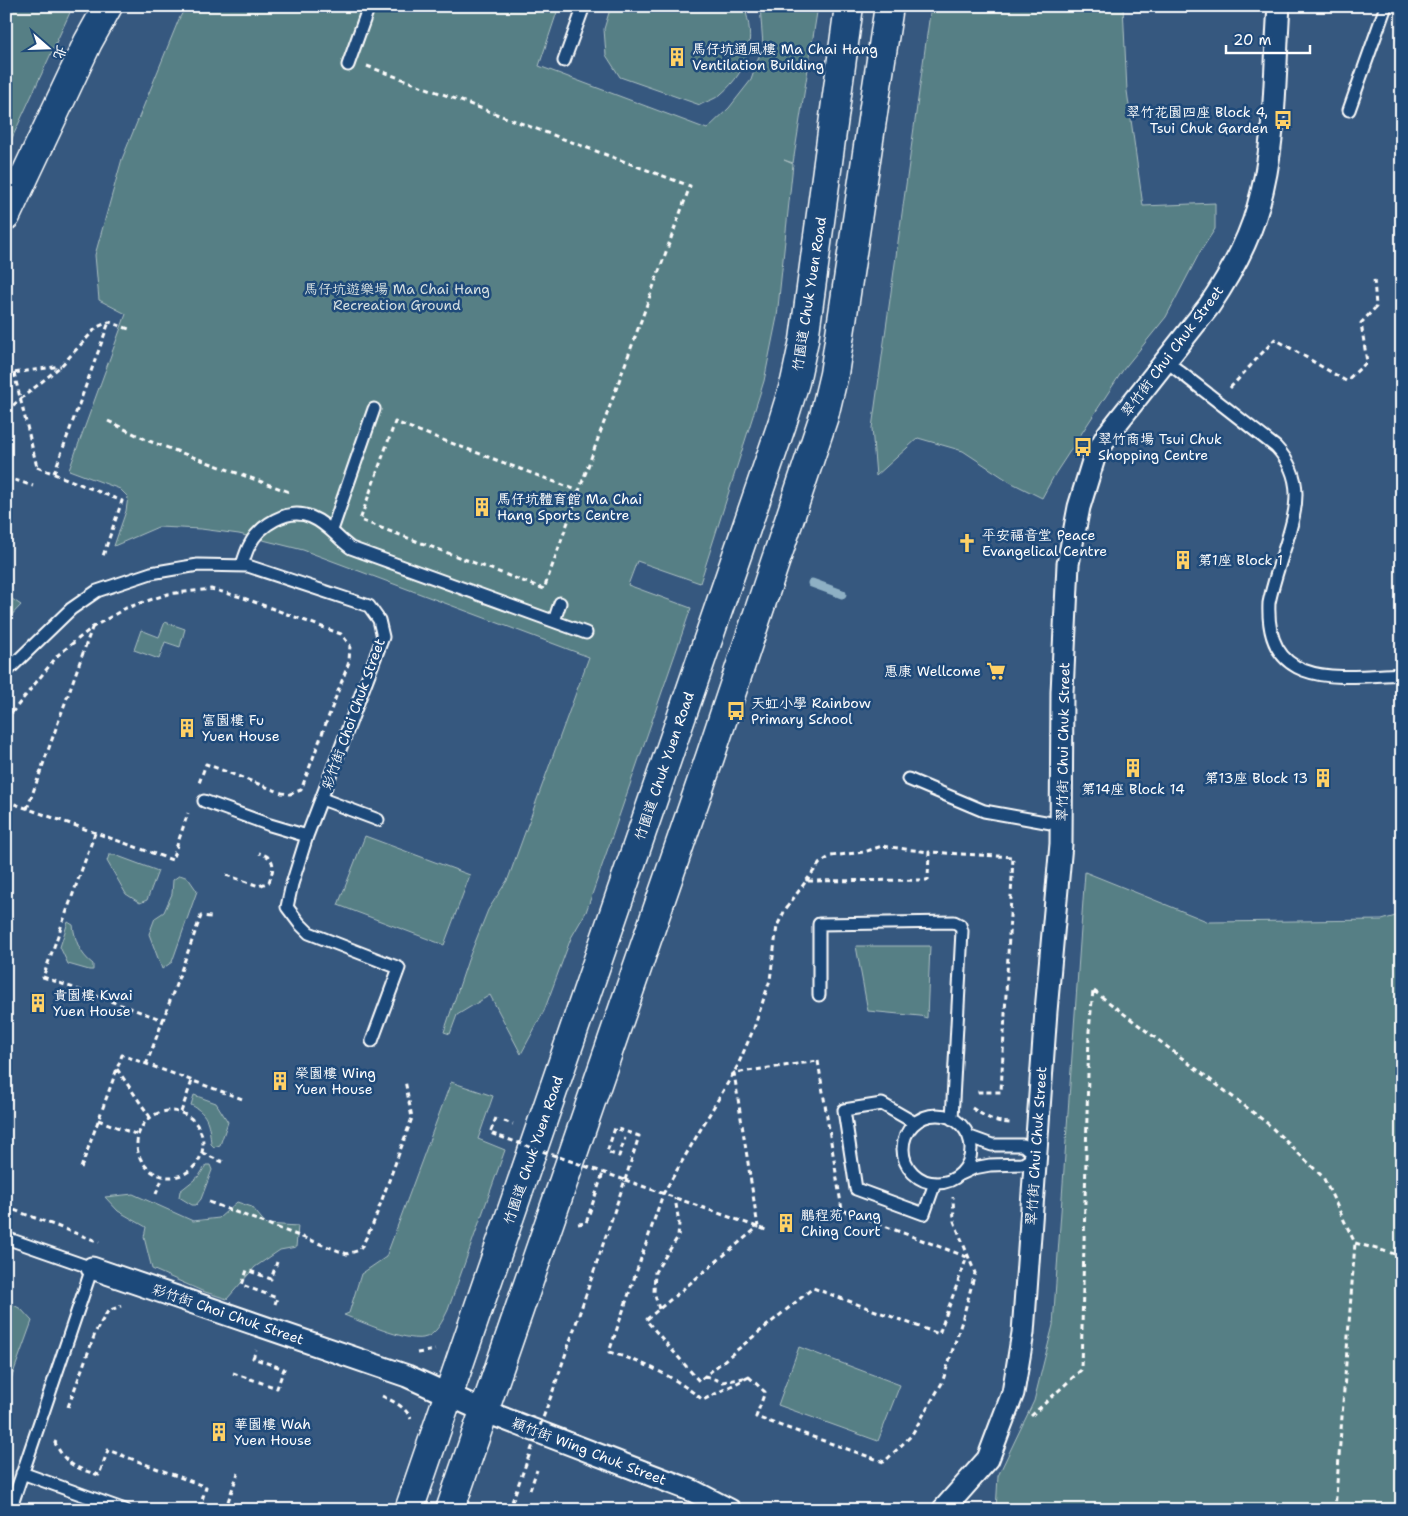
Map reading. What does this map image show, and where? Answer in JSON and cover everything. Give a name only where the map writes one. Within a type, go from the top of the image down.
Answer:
[{"type":"main road","points":[[7,218],[88,42],[108,6]]},
{"type":"main road","name":"竹園道 Chuk Yuen Road","points":[[409,1510],[769,461],[794,382],[804,340],[850,6]]},
{"type":"main road","points":[[450,1510],[713,748],[824,416],[834,374],[889,6]]},
{"type":"street","name":"翠竹街 Chui Chuk Street","points":[[943,1510],[988,1459],[1013,1392],[1023,1333],[1046,1011],[1062,826],[1062,692],[1068,564],[1079,507],[1094,458],[1108,434],[1222,286],[1238,258],[1258,207],[1265,177],[1272,132],[1279,6]]},
{"type":"street","name":"彩竹街 Choi Chuk Street","points":[[92,1268],[407,1376],[448,1395]]},
{"type":"street","name":"穎竹街 Wing Chuk Street","points":[[448,1395],[484,1411],[655,1475],[693,1491],[730,1510]]},
{"type":"lane","points":[[349,62],[369,6]]},
{"type":"lane","points":[[564,62],[584,6]]},
{"type":"lane","points":[[1349,110],[1386,6]]},
{"type":"lane","points":[[1166,361],[1276,447],[1284,456],[1295,479],[1296,506],[1269,603],[1268,617],[1270,629],[1280,652],[1299,669],[1312,674],[1344,677],[1402,674]]},
{"type":"lane","points":[[332,530],[374,409]]},
{"type":"lane","points":[[242,565],[249,545],[264,528],[276,519],[294,515],[309,516],[332,530],[344,543],[352,548],[586,633]]},
{"type":"lane","name":"彩竹街 Choi Chuk Street","points":[[6,672],[71,609],[97,591],[151,573],[198,565],[242,565],[369,606],[379,620],[383,637],[307,836],[287,907],[299,924],[309,933],[399,968],[372,1041]]},
{"type":"lane","points":[[554,621],[560,603]]},
{"type":"lane","points":[[908,779],[984,811],[1062,826]]},
{"type":"lane","points":[[322,799],[378,820]]},
{"type":"lane","points":[[204,801],[307,836]]},
{"type":"lane","points":[[819,995],[820,924],[954,922],[960,925],[962,931],[952,1118]]},
{"type":"lane","points":[[915,1123],[882,1104],[844,1110],[856,1189],[924,1214],[935,1183]]},
{"type":"lane","points":[[935,1115],[946,1116],[952,1118],[964,1128],[970,1137],[972,1149],[970,1160],[965,1170],[957,1178],[946,1183],[924,1181],[914,1175],[907,1166],[903,1154],[904,1143],[915,1123],[935,1115]]},
{"type":"lane","points":[[960,1174],[974,1168],[1023,1164],[1036,1156],[1023,1145],[992,1145],[970,1137]]},
{"type":"lane","name":"彩竹街 Choi Chuk Street","points":[[6,1238],[92,1268]]},
{"type":"lane","points":[[10,1510],[92,1268]]},
{"type":"lane","points":[[22,1473],[124,1510]]},
{"type":"path","points":[[349,62],[690,186],[544,589],[360,520],[395,422],[579,491]]},
{"type":"path","points":[[1230,389],[1275,339],[1346,381],[1367,362],[1361,323],[1376,307],[1374,278]]},
{"type":"path","points":[[54,473],[109,322]]},
{"type":"path","points":[[6,411],[62,366],[97,327],[109,322],[129,329]]},
{"type":"path","points":[[6,374],[62,366]]},
{"type":"path","points":[[14,373],[37,467],[122,501],[102,556]]},
{"type":"path","points":[[108,421],[149,441],[296,495]]},
{"type":"path","points":[[6,476],[33,486]]},
{"type":"path","points":[[339,510],[362,515]]},
{"type":"path","points":[[6,720],[58,655],[92,627],[126,608],[168,594],[211,589],[241,597],[341,634],[350,645],[349,662],[300,790],[290,794],[282,792]]},
{"type":"path","points":[[27,809],[92,627]]},
{"type":"path","points":[[6,801],[172,860],[179,838]]},
{"type":"path","points":[[96,833],[43,977],[163,1020]]},
{"type":"path","points":[[749,1377],[703,1400],[685,1386],[642,1362],[609,1352],[663,1194],[734,1073],[754,1028],[770,980],[777,926],[785,910],[820,863],[831,856],[864,852],[882,846],[928,852],[1013,858],[1001,1092],[974,1091],[972,1108],[985,1117],[997,1122],[1013,1123]]},
{"type":"path","points":[[806,881],[928,880],[928,852]]},
{"type":"path","points":[[226,875],[259,886],[269,882],[273,871],[272,861],[267,855],[259,853]]},
{"type":"path","points":[[146,1065],[201,916],[211,917]]},
{"type":"path","points":[[1025,1422],[1081,1370],[1089,1031],[1093,991],[1267,1123],[1323,1177],[1355,1243],[1335,1510]]},
{"type":"path","points":[[80,1168],[122,1055],[245,1100]]},
{"type":"path","points":[[734,1073],[818,1061],[842,1210],[967,1256]]},
{"type":"path","points":[[117,1069],[150,1117]]},
{"type":"path","points":[[734,1073],[758,1227]]},
{"type":"path","points":[[209,1202],[347,1254],[360,1250],[373,1224],[412,1118],[405,1080]]},
{"type":"path","points":[[181,1112],[192,1082]]},
{"type":"path","points":[[170,1110],[181,1112],[198,1125],[203,1136],[202,1153],[193,1168],[184,1175],[173,1178],[162,1177],[153,1173],[142,1161],[136,1146],[142,1125],[150,1117],[170,1110]]},
{"type":"path","points":[[496,1118],[490,1133],[766,1230]]},
{"type":"path","points":[[98,1120],[138,1135]]},
{"type":"path","points":[[509,1510],[554,1388],[639,1136],[615,1128],[607,1152],[619,1156],[625,1138]]},
{"type":"path","points":[[202,1153],[223,1162]]},
{"type":"path","points":[[593,1202],[603,1173]]},
{"type":"path","points":[[156,1194],[162,1177]]},
{"type":"path","points":[[749,1377],[765,1392],[756,1417],[884,1462],[911,1436],[942,1383],[975,1273],[954,1221],[953,1196]]},
{"type":"path","points":[[659,1309],[654,1292],[655,1272],[678,1237],[679,1223],[676,1198]]},
{"type":"path","points":[[758,1227],[646,1320],[698,1381],[813,1288],[939,1334],[967,1256]]},
{"type":"path","points":[[1355,1243],[1402,1256]]},
{"type":"path","points":[[277,1262],[271,1279],[247,1270],[242,1285],[277,1298]]},
{"type":"path","points":[[65,1415],[96,1331],[108,1311],[119,1306],[126,1306]]},
{"type":"path","points":[[248,1347],[265,1353]]},
{"type":"path","points":[[234,1374],[278,1388],[284,1369],[254,1358],[256,1350]]},
{"type":"path","points":[[705,1376],[722,1382],[749,1377]]},
{"type":"path","points":[[377,1394],[395,1402],[409,1414],[412,1421]]},
{"type":"path","points":[[59,1434],[55,1443],[65,1460],[81,1470],[99,1475],[108,1450],[206,1487],[200,1507],[206,1510]]},
{"type":"path","points":[[530,1490],[537,1470]]},
{"type":"path","points":[[225,1510],[238,1473]]},
{"type":"green space","points":[[6,6],[73,6],[6,151]]},
{"type":"green space","name":"馬仔坑遊樂場 Ma Chai Hang Recreation Ground","points":[[186,6],[559,6],[539,66],[707,129],[729,108],[751,80],[763,45],[760,6],[818,6],[793,163],[784,160],[793,164],[777,317],[764,381],[700,583],[637,561],[628,585],[691,608],[586,912],[571,938],[544,1011],[521,1054],[490,995],[457,1015],[450,1034],[444,1032],[468,960],[488,910],[508,879],[589,657],[303,550],[239,534],[201,529],[158,527],[114,546],[126,511],[128,497],[120,489],[69,470],[126,314],[99,300],[95,255],[122,159]]},
{"type":"green space","name":"馬仔坑通風樓 Ma Chai Hang Ventilation Building","points":[[611,6],[744,6],[748,19],[749,42],[748,54],[744,65],[731,85],[714,99],[700,105],[620,77],[606,55],[604,29]]},
{"type":"green space","points":[[931,6],[1123,6],[1127,91],[1143,206],[1215,203],[1215,229],[1200,252],[1166,317],[1123,370],[1055,474],[1042,498],[1010,482],[963,451],[918,438],[876,476],[872,428]]},
{"type":"green space","points":[[6,595],[21,605],[6,621]]},
{"type":"green space","points":[[165,622],[185,629],[180,647],[165,642],[159,659],[134,650],[141,630],[159,637]]},
{"type":"green space","points":[[365,836],[470,875],[444,945],[338,905]]},
{"type":"green space","points":[[109,855],[115,855],[158,871],[147,900],[140,903],[126,894],[107,861]]},
{"type":"green space","points":[[1085,872],[1209,922],[1382,920],[1402,914],[1402,1510],[996,1510],[998,1476],[1034,1401],[1053,1325]]},
{"type":"green space","points":[[180,875],[188,878],[197,891],[172,962],[162,969],[149,934],[155,918],[164,912],[172,894],[173,880]]},
{"type":"green space","points":[[68,922],[73,925],[79,947],[93,964],[93,970],[68,964],[60,947]]},
{"type":"green space","points":[[856,946],[930,946],[927,1018],[868,1011]]},
{"type":"green space","points":[[451,1082],[493,1096],[478,1139],[505,1150],[444,1318],[428,1337],[405,1337],[344,1315],[349,1313],[361,1274],[386,1257]]},
{"type":"green space","points":[[194,1095],[216,1103],[228,1122],[220,1145],[214,1147],[211,1144],[209,1126],[205,1116],[191,1105]]},
{"type":"green space","points":[[206,1165],[210,1165],[212,1170],[201,1199],[196,1205],[192,1205],[179,1197],[180,1191],[199,1176]]},
{"type":"green space","points":[[133,1194],[193,1221],[219,1218],[237,1202],[252,1207],[266,1224],[298,1226],[296,1247],[280,1250],[255,1267],[227,1299],[202,1291],[152,1269],[144,1237],[146,1227],[118,1211],[105,1197]]},
{"type":"green space","points":[[6,1301],[21,1309],[32,1321],[6,1393]]},
{"type":"green space","points":[[799,1347],[900,1385],[878,1441],[778,1405]]},
{"type":"waterway","points":[[812,583],[842,594]]},
{"type":"place","name":"馬仔坑通風樓 Ma Chai Hang Ventilation Building","points":[[677,57]]},
{"type":"place","name":"翠竹花園四座 Block 4, Tsui Chuk Garden","points":[[1283,120]]},
{"type":"place","name":"翠竹商場 Tsui Chuk Shopping Centre","points":[[1083,447]]},
{"type":"place","name":"馬仔坑體育館 Ma Chai Hang Sports Centre","points":[[482,507]]},
{"type":"place","name":"平安福音堂 Peace Evangelical Centre","points":[[967,543]]},
{"type":"place","name":"第1座 Block 1","points":[[1183,560]]},
{"type":"place","name":"惠康 Wellcome","points":[[996,671]]},
{"type":"place","name":"天虹小學 Rainbow Primary School","points":[[736,711]]},
{"type":"place","name":"富園樓 Fu Yuen House","points":[[187,728]]},
{"type":"place","name":"第14座 Block 14","points":[[1133,768]]},
{"type":"place","name":"第13座 Block 13","points":[[1323,778]]},
{"type":"place","name":"貴園樓 Kwai Yuen House","points":[[38,1003]]},
{"type":"place","name":"榮園樓 Wing Yuen House","points":[[280,1081]]},
{"type":"place","name":"鵬程苑 Pang Ching Court","points":[[786,1223]]},
{"type":"place","name":"華園樓 Wah Yuen House","points":[[219,1432]]}]
